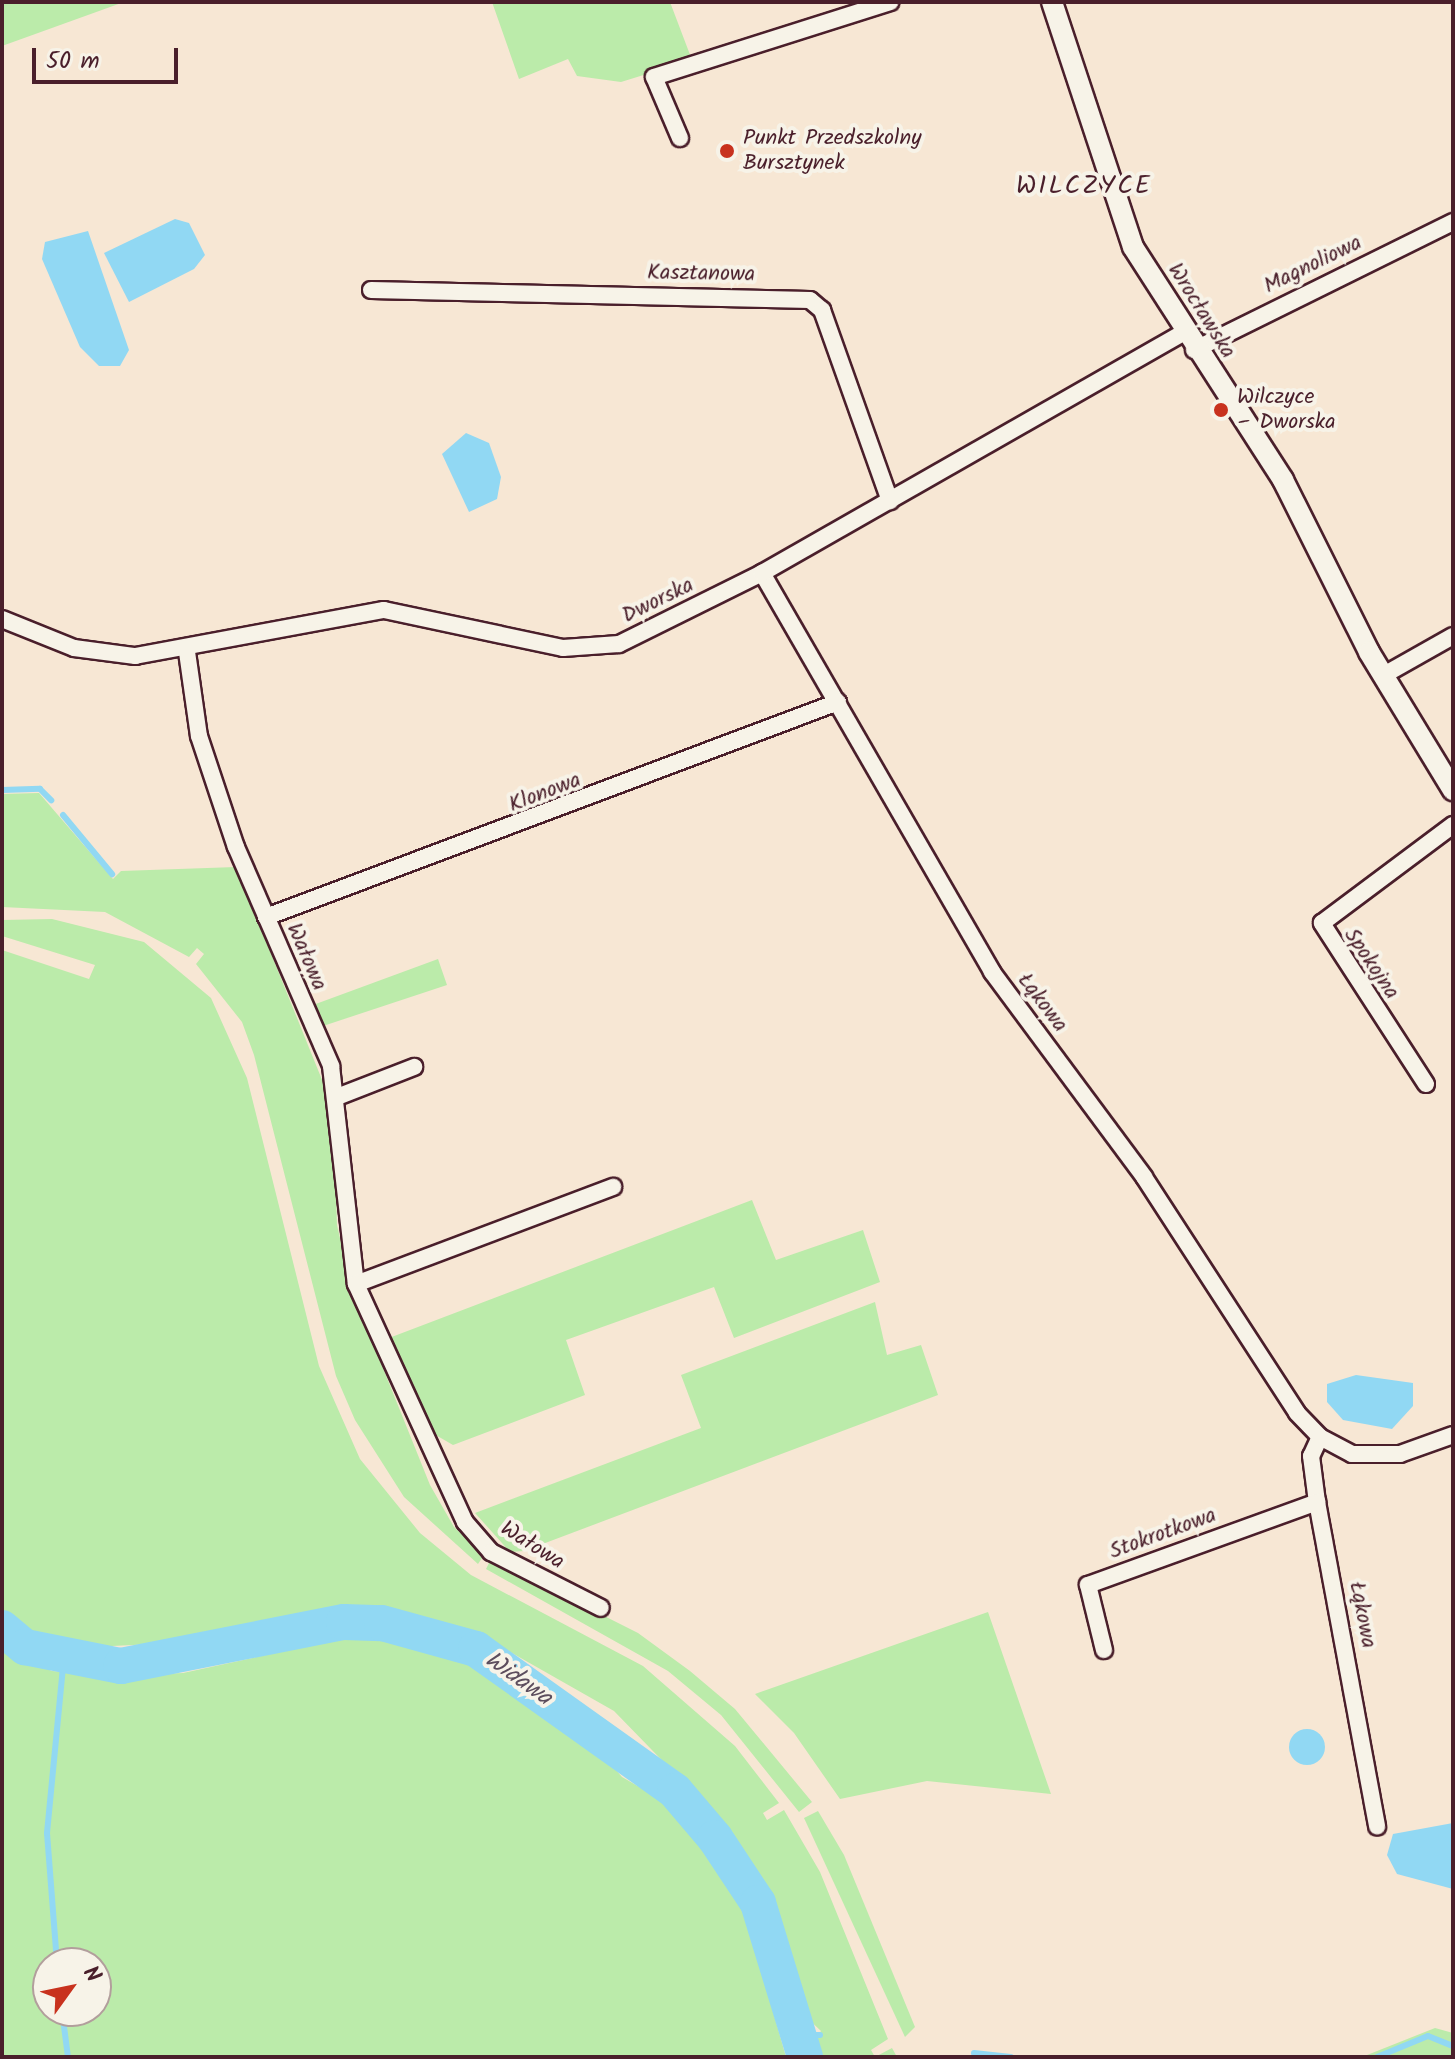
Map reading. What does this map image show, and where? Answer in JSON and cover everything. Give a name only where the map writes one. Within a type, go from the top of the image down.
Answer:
[{"type":"street","points":[[680,138],[654,77],[890,2]]},
{"type":"street","name":"Wrocławska","points":[[1052,2],[1133,247],[1189,342],[1283,480],[1382,676],[1453,790]]},
{"type":"street","name":"Magnoliowa","points":[[1189,342],[1453,222]]},
{"type":"street","name":"Kasztanowa","points":[[371,290],[810,300],[822,310],[890,501]]},
{"type":"street","name":"Dworska","points":[[2,619],[74,648],[135,656],[187,652],[384,610],[563,648],[600,648],[635,639],[1189,342]]},
{"type":"street","name":"Łąkowa","points":[[762,573],[992,972],[1144,1177],[1320,1437],[1352,1454],[1379,1457],[1453,1435]]},
{"type":"street","points":[[1382,676],[1453,636]]},
{"type":"street","name":"Wałowa","points":[[187,652],[199,736],[266,917],[331,1066],[337,1097],[356,1284],[465,1522],[491,1552],[601,1608]]},
{"type":"street","name":"Klonowa","points":[[266,917],[838,702]]},
{"type":"street","name":"Spokojna","points":[[1426,1084],[1322,923],[1453,825]]},
{"type":"street","points":[[337,1097],[414,1067]]},
{"type":"street","points":[[356,1284],[613,1187]]},
{"type":"street","name":"Łąkowa","points":[[1320,1437],[1311,1456],[1317,1502],[1377,1803],[1377,1827]]},
{"type":"street","name":"Stokrotkowa","points":[[1104,1650],[1088,1585],[1317,1502]]},
{"type":"green space","points":[[2,2],[124,2],[2,46]]},
{"type":"green space","points":[[492,2],[670,2],[692,60],[621,82],[577,76],[568,59],[519,79]]},
{"type":"green space","points":[[39,793],[113,879],[121,871],[236,867],[333,1107],[337,1225],[352,1291],[430,1485],[454,1527],[484,1555],[478,1564],[404,1497],[355,1420],[336,1376],[254,1055],[242,1022],[196,964],[204,954],[197,948],[189,957],[105,912],[2,907],[2,794]]},
{"type":"green space","points":[[52,919],[144,942],[211,998],[247,1078],[319,1366],[360,1459],[420,1533],[471,1575],[643,1666],[735,1746],[779,1803],[763,1813],[767,1820],[784,1810],[820,1872],[888,2039],[871,2050],[875,2057],[821,2057],[814,2040],[821,2031],[802,2013],[775,1907],[723,1823],[614,1711],[484,1637],[422,1616],[334,1610],[175,1643],[91,1647],[30,1633],[2,1614],[2,950],[89,979],[95,965],[2,936],[2,920]]},
{"type":"green space","points":[[438,959],[447,985],[320,1027],[313,1005]]},
{"type":"green space","points":[[752,1200],[776,1260],[863,1230],[880,1282],[734,1338],[714,1287],[566,1340],[585,1395],[453,1445],[427,1430],[389,1338]]},
{"type":"green space","points":[[875,1302],[887,1355],[921,1345],[938,1395],[524,1551],[510,1552],[475,1513],[701,1428],[681,1375]]},
{"type":"green space","points":[[491,1559],[638,1633],[690,1671],[735,1709],[812,1802],[799,1812],[721,1715],[668,1671],[486,1569]]},
{"type":"green space","points":[[988,1612],[1051,1794],[927,1781],[840,1799],[794,1733],[755,1694]]},
{"type":"green space","points":[[349,1637],[410,1639],[457,1653],[582,1731],[622,1777],[669,1804],[737,1885],[786,2057],[2,2057],[2,1648],[52,1671],[112,1676],[183,1673]]},
{"type":"green space","points":[[818,1811],[844,1855],[915,2027],[905,2037],[804,1818]]},
{"type":"green space","points":[[1435,2028],[1453,2033],[1453,2057],[1362,2057]]},
{"type":"green space","points":[[892,2048],[897,2057],[875,2057]]},
{"type":"water","points":[[175,219],[189,223],[205,255],[194,269],[129,302],[104,253]]},
{"type":"water","points":[[88,231],[129,350],[120,366],[99,366],[80,347],[42,259],[45,242]]},
{"type":"water","points":[[466,433],[489,443],[501,477],[497,499],[469,512],[442,454]]},
{"type":"water","points":[[1356,1375],[1413,1383],[1413,1406],[1392,1429],[1343,1420],[1327,1402],[1327,1384]]},
{"type":"water","points":[[1307,1729],[1320,1734],[1325,1747],[1320,1760],[1307,1765],[1294,1760],[1289,1747],[1294,1734]]},
{"type":"water","points":[[1453,1823],[1453,1889],[1397,1874],[1387,1855],[1393,1834]]},
{"type":"waterway","points":[[2,790],[40,789],[51,800]]},
{"type":"waterway","points":[[63,815],[112,874]]},
{"type":"waterway","name":"Widawa","points":[[2,1628],[25,1647],[121,1666],[344,1622],[382,1623],[476,1649],[675,1791],[715,1838],[758,1903],[805,2057]]},
{"type":"waterway","points":[[56,1947],[47,1833],[64,1658]]},
{"type":"waterway","points":[[64,2027],[68,2057]]},
{"type":"waterway","points":[[796,2035],[820,2035]]},
{"type":"waterway","points":[[1377,2057],[1428,2036],[1453,2046]]},
{"type":"waterway","points":[[974,2053],[1011,2057]]},
{"type":"place","name":"Punkt Przedszkolny Bursztynek","points":[[727,151]]},
{"type":"place","name":"Wilczyce – Dworska","points":[[1221,410]]},
{"type":"district","name":"WILCZYCE","points":[[1084,187]]}]
